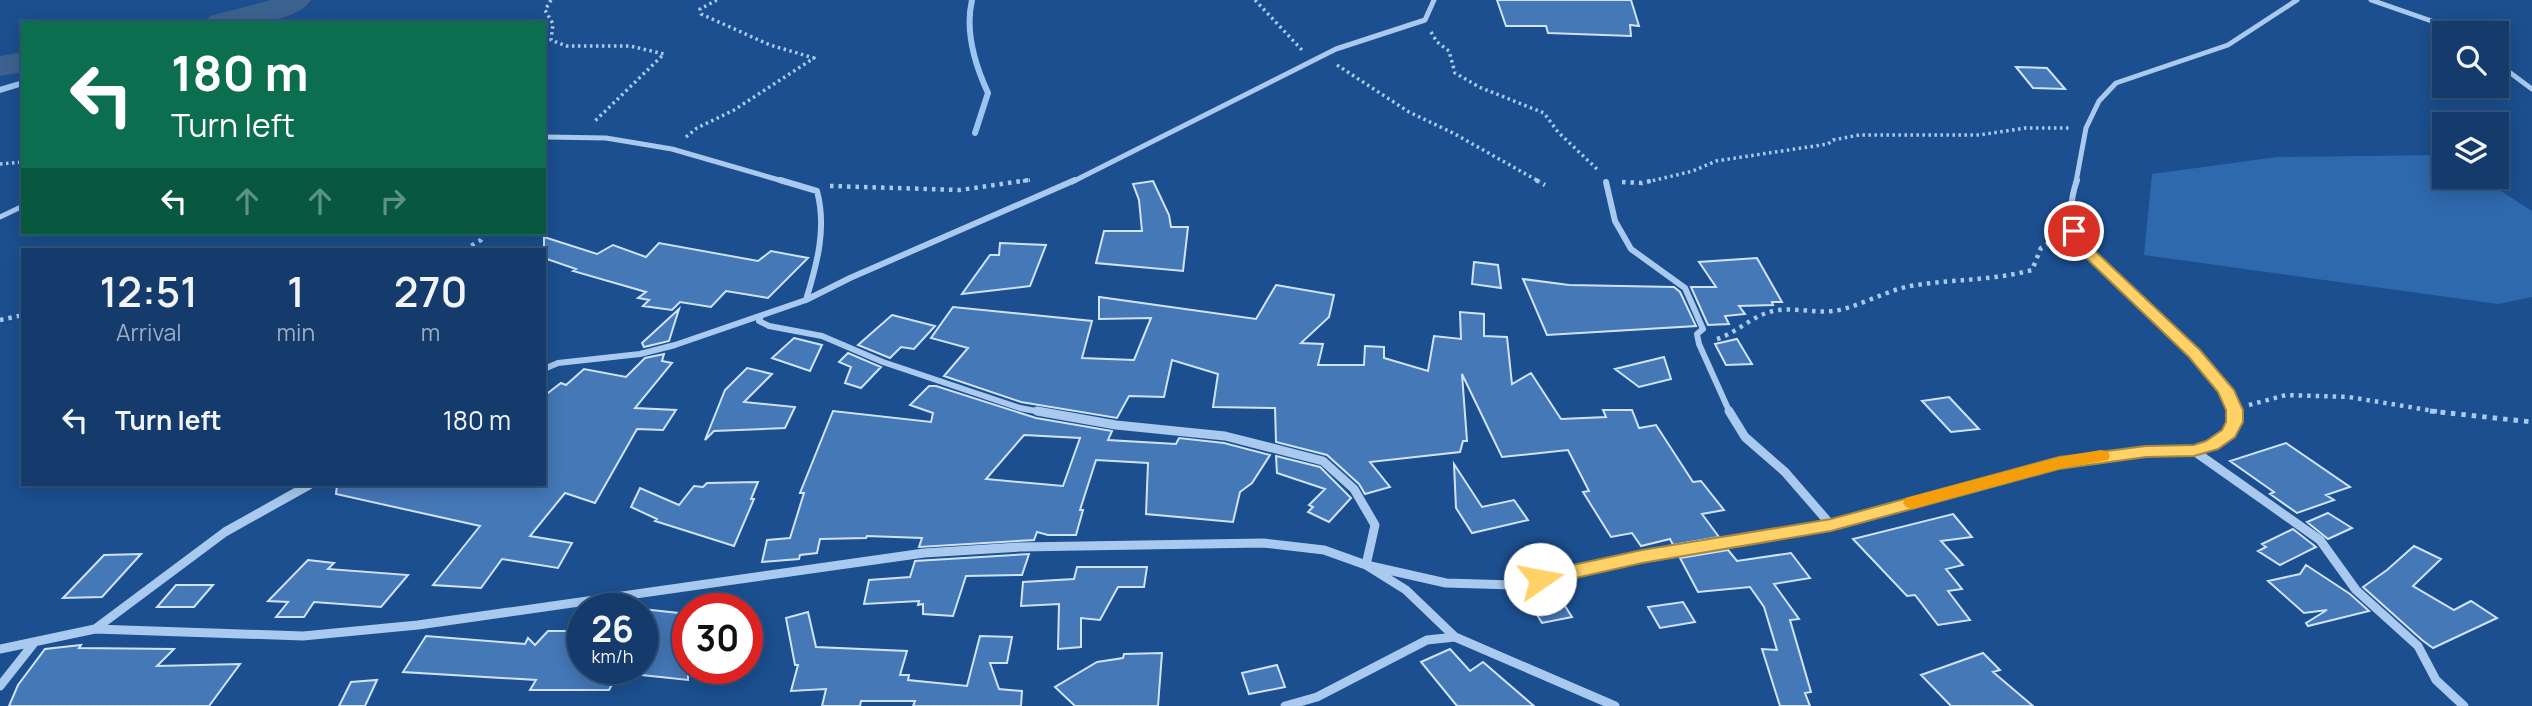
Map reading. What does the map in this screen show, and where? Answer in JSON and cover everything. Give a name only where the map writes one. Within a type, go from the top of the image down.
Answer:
[{"type":"street","points":[[546,368],[582,359],[640,354],[806,300],[850,278],[1038,199],[1283,78],[1320,57],[1347,45],[1425,20],[1434,0]]},
{"type":"street","points":[[0,649],[95,629],[303,636],[418,625],[924,553],[1020,547],[1263,543],[1324,550],[1366,565],[1446,583],[1514,585],[1642,557],[1831,525],[2059,463],[2146,451],[2194,450],[2212,445],[2228,433],[2235,422],[2235,410],[2226,390],[2194,353],[2095,259],[2074,231],[2070,200],[2077,179],[2086,128],[2099,101],[2116,83],[2146,71],[2216,51],[2297,0]]},
{"type":"street","points":[[2371,0],[2432,21]]},
{"type":"street","points":[[2509,72],[2532,89]]},
{"type":"street","points":[[546,137],[606,138],[672,149],[804,185],[817,191],[820,201],[819,257],[806,300]]},
{"type":"street","points":[[1606,182],[1615,221],[1631,249],[1685,288],[1703,329],[1697,334],[1699,344],[1725,404],[1745,437],[1785,472],[1831,525]]},
{"type":"street","points":[[761,316],[759,321],[769,326],[822,336],[883,362],[1020,408],[1116,425],[1225,436],[1323,461],[1354,489],[1375,525],[1366,565]]},
{"type":"street","points":[[2194,450],[2320,540],[2356,590],[2418,646],[2436,680],[2464,706]]},
{"type":"street","points":[[95,629],[222,533],[285,495],[307,486]]},
{"type":"street","points":[[1366,565],[1406,590],[1455,637],[1615,706]]},
{"type":"street","points":[[1285,706],[1317,697],[1427,640],[1455,637]]},
{"type":"street","points":[[0,686],[35,642]]},
{"type":"lane","points":[[0,217],[21,207]]},
{"type":"path","points":[[551,0],[545,10],[553,24],[551,40],[566,46],[630,46],[663,54],[579,137]]},
{"type":"path","points":[[672,149],[697,128],[734,110],[814,58],[770,45],[701,14],[700,9],[717,0]]},
{"type":"path","points":[[1255,0],[1275,16],[1288,37],[1312,61]]},
{"type":"path","points":[[1415,24],[1430,28],[1432,36],[1449,51],[1455,73],[1479,87],[1544,113],[1582,157],[1604,176],[1606,182],[1642,183],[1693,171],[1716,161],[1828,144],[1833,140],[1859,135],[1979,135],[2026,128],[2086,128]]},
{"type":"path","points":[[1320,57],[1337,65],[1409,112],[1453,133],[1545,185]]},
{"type":"path","points":[[0,164],[21,162]]},
{"type":"path","points":[[804,185],[960,190],[1032,180]]},
{"type":"path","points":[[1699,344],[1730,335],[1748,320],[1778,310],[1835,311],[1873,296],[1910,286],[2002,278],[2032,270],[2038,262],[2041,248],[2074,231]]},
{"type":"path","points":[[467,248],[485,235]]},
{"type":"path","points":[[0,320],[21,315]]},
{"type":"path","points":[[2235,410],[2286,395],[2349,397],[2412,409],[2532,422]]},
{"type":"shaded area","points":[[2432,155],[2432,189],[2498,189],[2532,211],[2532,297],[2498,304],[2144,255],[2152,174],[2277,157]]},
{"type":"building","points":[[1497,0],[1631,0],[1639,26],[1630,25],[1631,36],[1548,33],[1546,26],[1506,26]]},
{"type":"building","points":[[2016,67],[2047,68],[2065,89],[2033,88]]},
{"type":"building","points":[[1153,181],[1169,215],[1171,227],[1188,227],[1183,271],[1096,263],[1104,231],[1142,231],[1139,200],[1133,184]]},
{"type":"building","points":[[544,237],[597,254],[613,245],[646,257],[659,243],[758,261],[771,251],[808,258],[768,298],[726,291],[711,307],[680,302],[672,310],[643,306],[649,300],[638,298],[646,292],[573,271],[576,269],[546,259]]},
{"type":"building","points":[[1000,243],[1046,245],[1030,286],[962,294],[990,255],[999,255]]},
{"type":"building","points":[[1757,258],[1782,302],[1772,302],[1773,305],[1739,306],[1745,314],[1725,316],[1729,324],[1708,325],[1691,287],[1716,287],[1699,262]]},
{"type":"building","points":[[1474,262],[1498,265],[1501,288],[1472,284]]},
{"type":"building","points":[[1523,279],[1569,285],[1674,287],[1680,292],[1696,326],[1547,335]]},
{"type":"building","points":[[1276,285],[1334,295],[1329,317],[1301,343],[1323,344],[1318,365],[1364,365],[1365,346],[1384,347],[1384,358],[1428,371],[1434,336],[1461,339],[1460,312],[1484,314],[1484,336],[1507,337],[1512,384],[1531,373],[1561,419],[1606,417],[1603,410],[1632,410],[1639,428],[1656,425],[1693,482],[1701,481],[1724,510],[1702,514],[1719,537],[1673,545],[1670,539],[1641,546],[1632,533],[1611,537],[1583,492],[1589,491],[1568,450],[1502,457],[1462,374],[1467,441],[1463,441],[1460,452],[1370,462],[1390,487],[1365,494],[1359,484],[1327,455],[1276,442],[1275,408],[1213,407],[1218,374],[1172,360],[1164,397],[1129,396],[1117,418],[1021,402],[944,376],[968,348],[931,338],[953,307],[1092,321],[1082,358],[1134,360],[1151,318],[1099,319],[1099,297],[1256,319]]},
{"type":"building","points":[[679,309],[669,341],[644,347],[642,343]]},
{"type":"building","points":[[892,315],[935,326],[914,349],[901,347],[890,358],[858,345]]},
{"type":"building","points":[[794,338],[822,345],[810,371],[772,358]]},
{"type":"building","points":[[1737,339],[1752,364],[1726,365],[1715,344]]},
{"type":"building","points":[[848,353],[881,367],[861,388],[845,383],[851,367],[839,362]]},
{"type":"building","points":[[664,354],[662,361],[672,363],[635,408],[676,410],[663,430],[637,429],[595,503],[565,493],[530,536],[572,543],[558,568],[502,559],[481,588],[433,585],[480,526],[336,494],[337,486],[546,486],[546,394],[561,383],[566,385],[584,369],[626,377],[645,358]]},
{"type":"building","points":[[1664,357],[1671,379],[1639,387],[1615,369]]},
{"type":"building","points":[[747,368],[772,374],[744,402],[795,407],[785,428],[714,431],[705,440],[725,390]]},
{"type":"building","points":[[929,386],[936,386],[1036,418],[1112,431],[1108,440],[1176,444],[1179,438],[1224,443],[1270,455],[1252,483],[1240,492],[1233,522],[1146,514],[1148,463],[1096,460],[1080,510],[1083,510],[1076,535],[1048,535],[1037,532],[1034,540],[919,547],[922,538],[867,536],[820,539],[817,553],[800,555],[799,559],[762,562],[767,540],[790,538],[804,493],[800,493],[833,411],[931,422],[933,413],[910,405]],"holes":[[[1024,435],[1080,438],[1063,486],[986,479]]]},
{"type":"building","points":[[1949,397],[1979,429],[1951,432],[1922,401]]},
{"type":"building","points":[[2286,443],[2350,487],[2326,495],[2334,500],[2297,513],[2270,494],[2274,492],[2230,461]]},
{"type":"building","points":[[1276,456],[1320,467],[1351,498],[1329,522],[1308,512],[1313,507],[1309,505],[1325,489],[1277,473]]},
{"type":"building","points":[[1454,464],[1482,507],[1514,500],[1528,520],[1472,533],[1456,508]]},
{"type":"building","points":[[758,482],[751,499],[754,499],[734,546],[655,521],[657,519],[631,507],[640,488],[679,505],[694,486],[703,487],[707,483]]},
{"type":"building","points":[[2328,513],[2352,528],[2328,539],[2307,522]]},
{"type":"building","points":[[1953,514],[1972,537],[1941,541],[1963,565],[1946,569],[1962,589],[1948,591],[1970,620],[1938,625],[1915,595],[1907,596],[1853,539]]},
{"type":"building","points":[[2293,529],[2316,547],[2280,565],[2258,551],[2266,547],[2262,544]]},
{"type":"building","points":[[2414,546],[2441,559],[2413,586],[2454,610],[2471,601],[2497,618],[2433,648],[2422,640],[2363,587]]},
{"type":"building","points":[[1728,550],[1737,561],[1791,553],[1810,578],[1774,584],[1799,619],[1790,620],[1811,692],[1805,693],[1810,706],[1780,706],[1762,649],[1777,650],[1764,607],[1750,587],[1698,592],[1680,558]]},
{"type":"building","points":[[141,554],[102,597],[63,598],[104,555]]},
{"type":"building","points":[[1029,554],[1022,575],[966,576],[953,616],[923,614],[923,604],[918,605],[919,601],[864,604],[869,580],[910,577],[915,561]]},
{"type":"building","points":[[308,560],[334,563],[328,569],[408,575],[381,607],[314,602],[304,617],[276,617],[288,602],[268,601]]},
{"type":"building","points":[[2306,565],[2350,594],[2369,611],[2308,626],[2306,623],[2327,610],[2304,613],[2268,581],[2300,574]]},
{"type":"building","points":[[1077,567],[1147,567],[1144,587],[1118,587],[1100,620],[1081,618],[1081,647],[1058,649],[1059,604],[1021,606],[1023,582],[1074,579]]},
{"type":"building","points":[[176,585],[213,585],[194,607],[157,607]]},
{"type":"building","points":[[1560,598],[1572,617],[1542,623],[1531,605]]},
{"type":"building","points":[[1683,602],[1695,622],[1660,628],[1648,607]]},
{"type":"building","points":[[658,611],[672,612],[672,678],[658,677]]},
{"type":"building","points":[[808,612],[816,647],[907,651],[900,675],[909,675],[908,680],[967,686],[980,636],[1012,637],[1007,663],[990,663],[999,689],[1022,691],[1021,706],[913,706],[915,701],[861,701],[860,706],[822,706],[826,689],[791,691],[798,665],[795,665],[786,618]]},
{"type":"building","points":[[548,631],[567,631],[567,684],[612,684],[609,690],[530,690],[536,680],[403,672],[426,636],[525,644],[528,638],[535,645]]},
{"type":"building","points":[[81,645],[79,648],[174,649],[157,666],[240,664],[209,706],[9,706],[18,685],[45,649]]},
{"type":"building","points":[[1450,649],[1470,671],[1483,662],[1534,706],[1457,706],[1421,662]]},
{"type":"building","points":[[1162,653],[1158,706],[1075,706],[1055,687],[1097,662],[1123,658],[1124,654]]},
{"type":"building","points":[[1983,653],[2000,670],[1993,672],[2033,706],[1951,706],[1921,675]]},
{"type":"building","points":[[1277,665],[1285,687],[1249,694],[1242,673]]},
{"type":"building","points":[[377,680],[365,706],[339,706],[351,682]]},
{"type":"waterway","points":[[228,21],[281,7],[296,0]]},
{"type":"waterway","points":[[972,0],[972,47],[988,93],[975,133]]},
{"type":"waterway","points":[[256,21],[281,7]]},
{"type":"waterway","points":[[0,66],[21,62]]},
{"type":"waterway","points":[[0,90],[21,84]]},
{"type":"slow traffic","points":[[1912,503],[2059,463],[2101,456]]},
{"type":"route","points":[[1540,579],[1642,557],[1831,525],[2059,463],[2146,451],[2194,450],[2212,445],[2228,433],[2235,422],[2235,410],[2226,390],[2194,353],[2087,251],[2074,231]]}]
